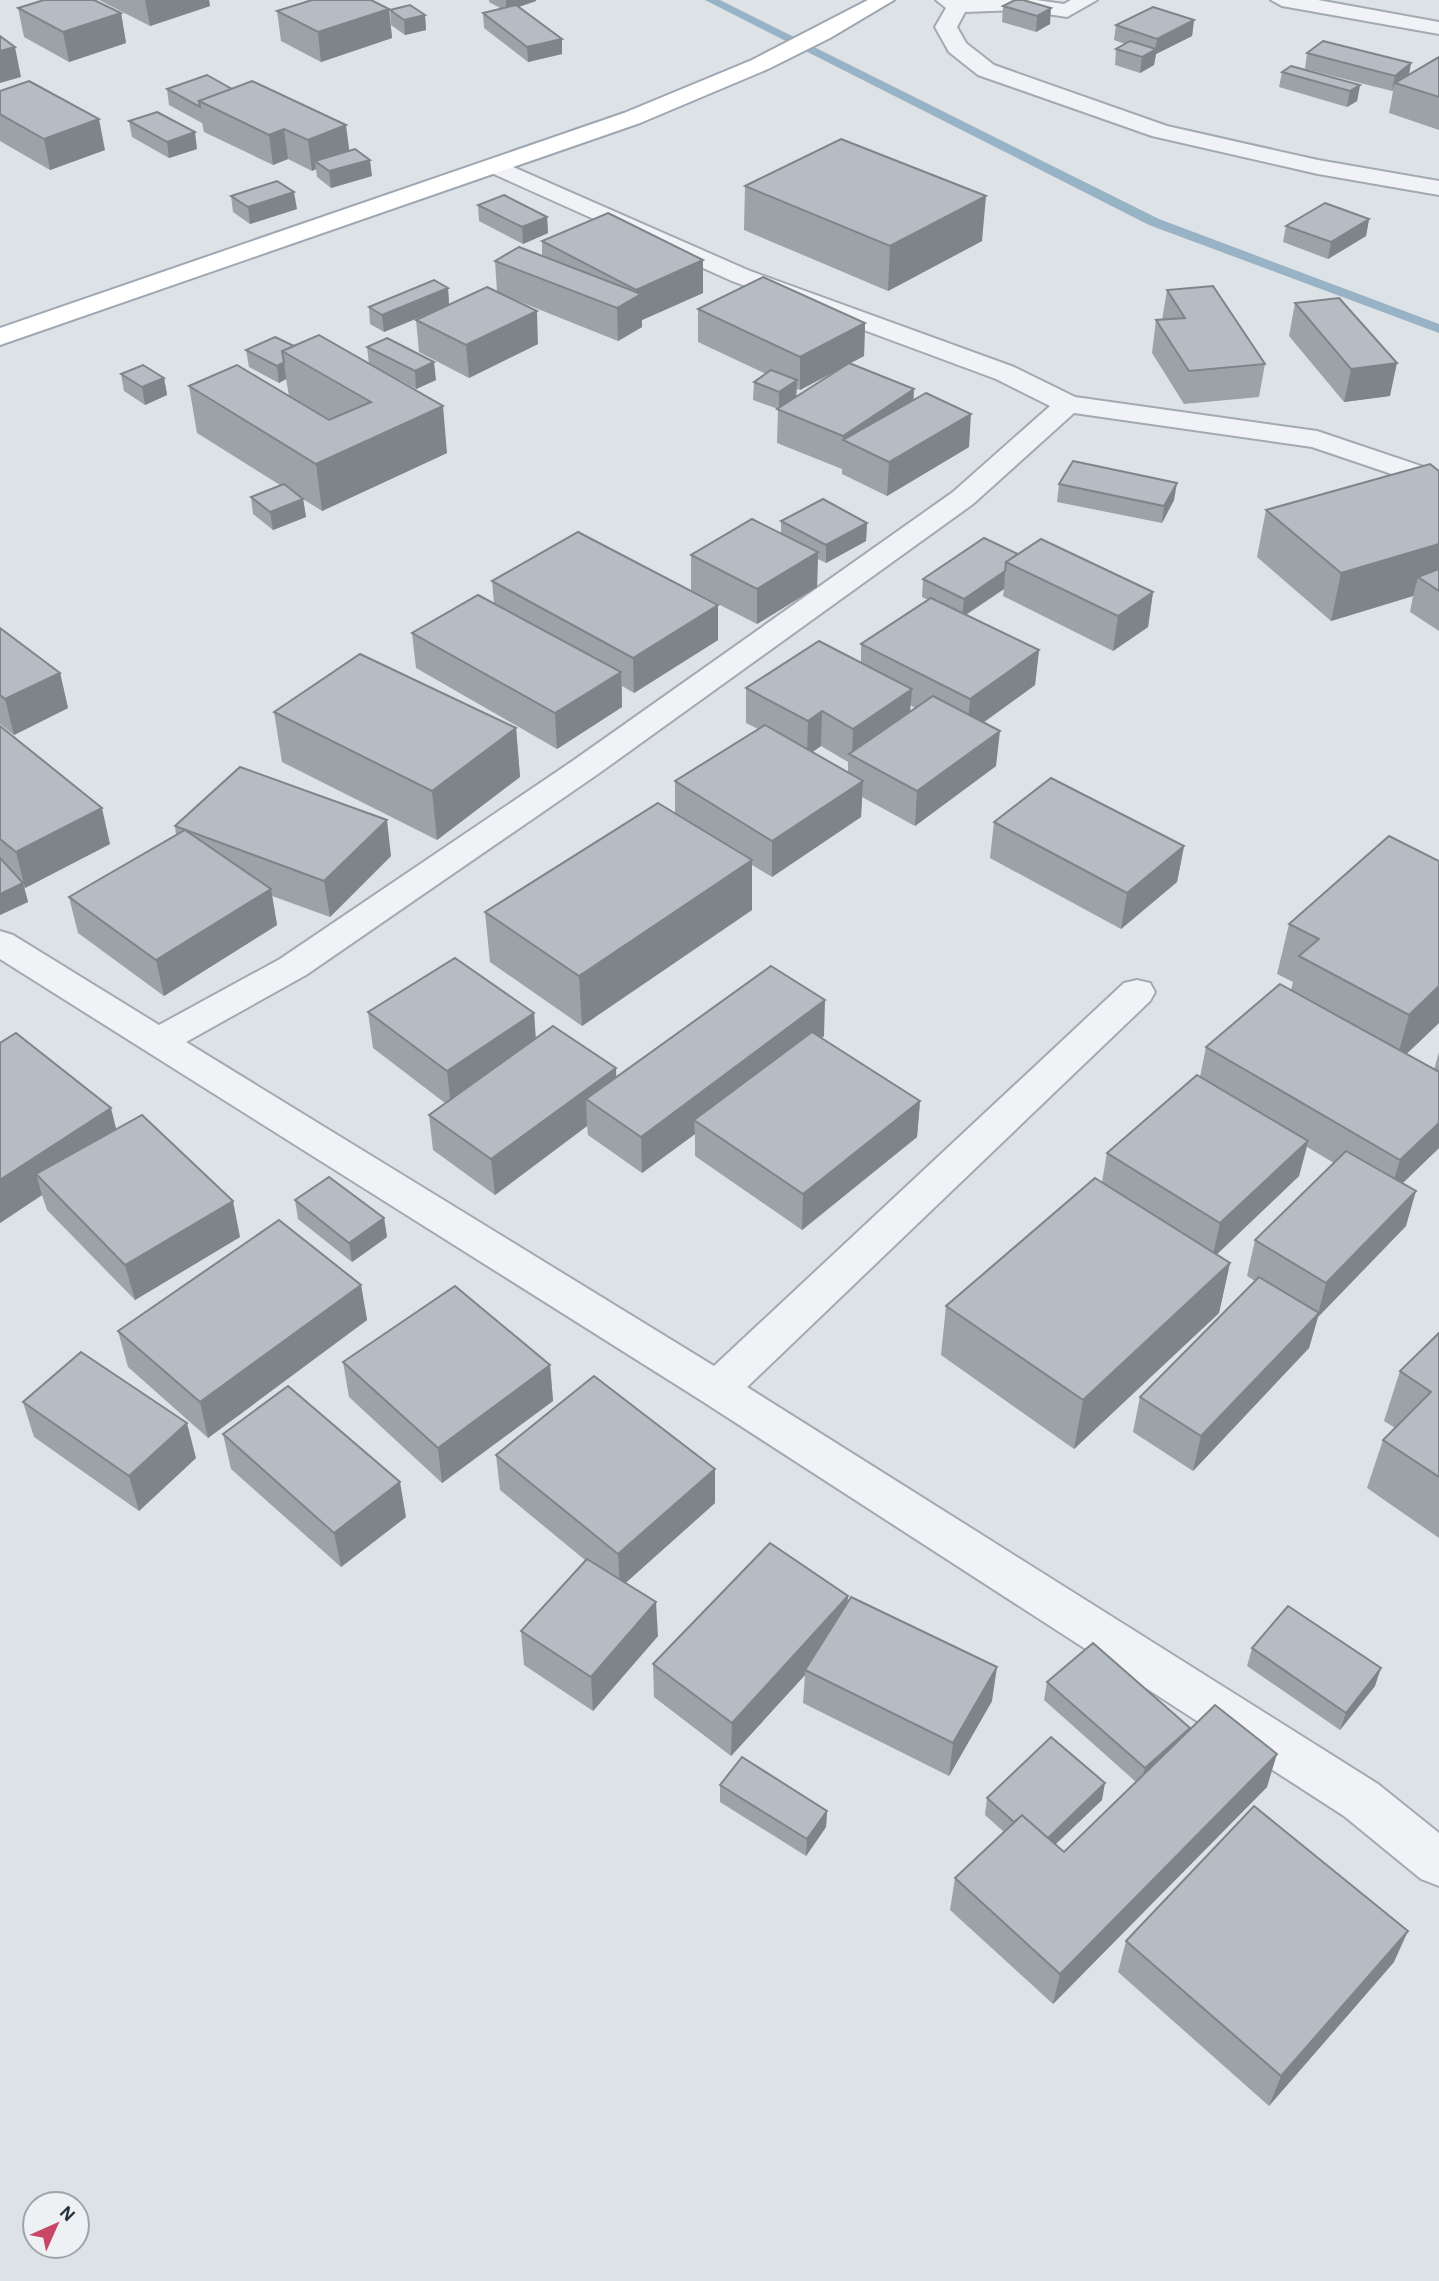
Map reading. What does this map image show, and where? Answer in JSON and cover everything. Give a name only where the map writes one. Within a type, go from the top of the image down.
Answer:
[{"type":"main road","points":[[0,337],[259,244],[592,134],[754,68],[827,32],[883,0]]},
{"type":"street","points":[[1086,0],[1067,11],[1021,4],[953,3],[946,27],[957,47],[986,70],[1160,131],[1318,167],[1439,188]]},
{"type":"street","points":[[1282,0],[1439,28]]},
{"type":"street","points":[[495,166],[741,276],[1005,373],[1068,404],[1317,439],[1439,481]]},
{"type":"street","points":[[160,1040],[293,967],[586,768],[963,498],[1068,404]]},
{"type":"street","points":[[0,943],[160,1040],[717,1389],[1361,1800],[1439,1863]]},
{"type":"street","points":[[717,1389],[1137,992]]},
{"type":"building","points":[[44,0],[94,0],[121,13],[63,32],[18,8]]},
{"type":"building","points":[[312,0],[371,0],[389,9],[318,32],[277,11]]},
{"type":"building","points":[[1015,0],[1051,8],[1037,16],[1003,6]]},
{"type":"building","points":[[410,5],[425,15],[404,20],[390,10]]},
{"type":"building","points":[[516,5],[562,39],[527,47],[483,13]]},
{"type":"building","points":[[1153,7],[1194,20],[1157,39],[1116,25]]},
{"type":"building","points":[[0,36],[15,47],[0,51]]},
{"type":"building","points":[[1130,41],[1156,49],[1142,57],[1116,49]]},
{"type":"building","points":[[1323,41],[1411,63],[1395,76],[1307,53]]},
{"type":"building","points":[[1439,57],[1439,97],[1395,83]]},
{"type":"building","points":[[1291,66],[1360,85],[1350,91],[1282,72]]},
{"type":"building","points":[[207,75],[232,89],[199,101],[200,107],[167,89]]},
{"type":"building","points":[[29,81],[99,119],[44,139],[0,114],[0,91]]},
{"type":"building","points":[[252,81],[346,125],[308,140],[284,129],[269,135],[199,101]]},
{"type":"building","points":[[157,112],[195,132],[167,142],[129,121]]},
{"type":"building","points":[[841,139],[986,196],[890,246],[745,186]]},
{"type":"building","points":[[355,149],[370,160],[329,171],[315,161]]},
{"type":"building","points":[[277,181],[294,192],[248,207],[231,196]]},
{"type":"building","points":[[504,195],[547,217],[522,227],[478,205]]},
{"type":"building","points":[[1325,203],[1369,219],[1331,242],[1286,226]]},
{"type":"building","points":[[608,213],[703,260],[636,290],[542,241]]},
{"type":"building","points":[[519,247],[641,294],[617,308],[495,261]]},
{"type":"building","points":[[763,277],[865,323],[800,357],[698,309]]},
{"type":"building","points":[[434,280],[448,288],[382,315],[369,307]]},
{"type":"building","points":[[1213,286],[1265,364],[1189,371],[1156,320],[1185,318],[1167,290]]},
{"type":"building","points":[[487,287],[537,311],[466,345],[416,320]]},
{"type":"building","points":[[1339,298],[1397,363],[1351,369],[1295,303]]},
{"type":"building","points":[[319,335],[443,406],[316,464],[189,386],[237,365],[329,420],[371,402],[282,351]]},
{"type":"building","points":[[275,337],[294,346],[282,351],[284,362],[277,366],[246,350]]},
{"type":"building","points":[[387,338],[434,362],[415,371],[367,347]]},
{"type":"building","points":[[849,363],[914,389],[843,436],[777,409]]},
{"type":"building","points":[[143,365],[164,378],[142,387],[121,374]]},
{"type":"building","points":[[771,370],[797,380],[779,392],[754,382]]},
{"type":"building","points":[[926,393],[971,414],[889,462],[843,440]]},
{"type":"building","points":[[1073,461],[1177,483],[1164,506],[1059,484]]},
{"type":"building","points":[[1430,464],[1439,471],[1439,544],[1341,573],[1266,510]]},
{"type":"building","points":[[284,484],[303,499],[270,512],[251,497]]},
{"type":"building","points":[[823,499],[867,523],[826,545],[781,521]]},
{"type":"building","points":[[752,519],[818,552],[757,589],[691,555]]},
{"type":"building","points":[[578,532],[718,605],[633,658],[492,581]]},
{"type":"building","points":[[984,538],[1018,554],[1006,562],[1005,571],[964,599],[923,579]]},
{"type":"building","points":[[1041,539],[1153,592],[1118,616],[1006,562]]},
{"type":"building","points":[[1439,569],[1439,591],[1418,577]]},
{"type":"building","points":[[478,595],[621,672],[555,713],[412,633]]},
{"type":"building","points":[[931,598],[1039,650],[970,699],[861,644]]},
{"type":"building","points":[[0,628],[60,673],[5,699],[0,695]]},
{"type":"building","points":[[819,641],[912,689],[853,729],[822,711],[808,721],[746,688]]},
{"type":"building","points":[[360,654],[516,728],[432,791],[274,712]]},
{"type":"building","points":[[933,696],[1000,731],[917,791],[849,754]]},
{"type":"building","points":[[765,725],[863,781],[772,841],[675,781]]},
{"type":"building","points":[[0,726],[102,808],[16,852],[0,839]]},
{"type":"building","points":[[240,767],[387,820],[324,881],[175,826]]},
{"type":"building","points":[[1051,778],[1184,846],[1127,893],[994,822]]},
{"type":"building","points":[[658,803],[752,860],[579,976],[485,912]]},
{"type":"building","points":[[185,830],[271,889],[156,960],[69,897]]},
{"type":"building","points":[[1389,836],[1439,861],[1439,986],[1409,1015],[1299,956],[1319,939],[1289,924]]},
{"type":"building","points":[[0,858],[23,883],[0,894]]},
{"type":"building","points":[[455,958],[534,1013],[447,1071],[368,1012]]},
{"type":"building","points":[[771,966],[825,1000],[641,1137],[586,1099]]},
{"type":"building","points":[[1280,984],[1439,1072],[1439,1123],[1400,1160],[1206,1047]]},
{"type":"building","points":[[553,1026],[616,1068],[491,1159],[429,1115]]},
{"type":"building","points":[[812,1032],[920,1101],[803,1194],[694,1120]]},
{"type":"building","points":[[16,1033],[111,1108],[0,1180],[0,1043]]},
{"type":"building","points":[[1197,1075],[1308,1141],[1220,1223],[1107,1153]]},
{"type":"building","points":[[142,1115],[233,1201],[125,1265],[36,1174]]},
{"type":"building","points":[[1346,1151],[1416,1191],[1326,1283],[1255,1240]]},
{"type":"building","points":[[329,1177],[384,1218],[349,1243],[295,1200]]},
{"type":"building","points":[[1095,1178],[1230,1263],[1083,1400],[946,1306]]},
{"type":"building","points":[[279,1220],[361,1285],[200,1402],[118,1331]]},
{"type":"building","points":[[1259,1277],[1319,1313],[1201,1436],[1140,1397]]},
{"type":"building","points":[[455,1286],[550,1365],[438,1448],[343,1362]]},
{"type":"building","points":[[1439,1333],[1439,1477],[1383,1440],[1431,1392],[1400,1371]]},
{"type":"building","points":[[81,1352],[187,1423],[129,1476],[23,1402]]},
{"type":"building","points":[[594,1376],[715,1469],[618,1554],[496,1455]]},
{"type":"building","points":[[288,1386],[400,1482],[334,1533],[223,1434]]},
{"type":"building","points":[[770,1543],[848,1596],[732,1723],[653,1664]]},
{"type":"building","points":[[587,1559],[656,1602],[591,1677],[521,1631]]},
{"type":"building","points":[[851,1597],[997,1667],[953,1743],[805,1670]]},
{"type":"building","points":[[1288,1606],[1381,1668],[1346,1713],[1252,1648]]},
{"type":"building","points":[[1093,1643],[1190,1728],[1145,1768],[1047,1682]]},
{"type":"building","points":[[1215,1705],[1277,1754],[1060,1974],[955,1878],[1022,1815],[1064,1852]]},
{"type":"building","points":[[1051,1737],[1105,1783],[1048,1838],[1022,1815],[1014,1822],[987,1798]]},
{"type":"building","points":[[742,1757],[827,1811],[807,1839],[720,1785]]},
{"type":"building","points":[[1254,1806],[1408,1931],[1281,2076],[1126,1941]]},
{"type":"waterway","points":[[711,0],[1154,222],[1439,329]]}]
